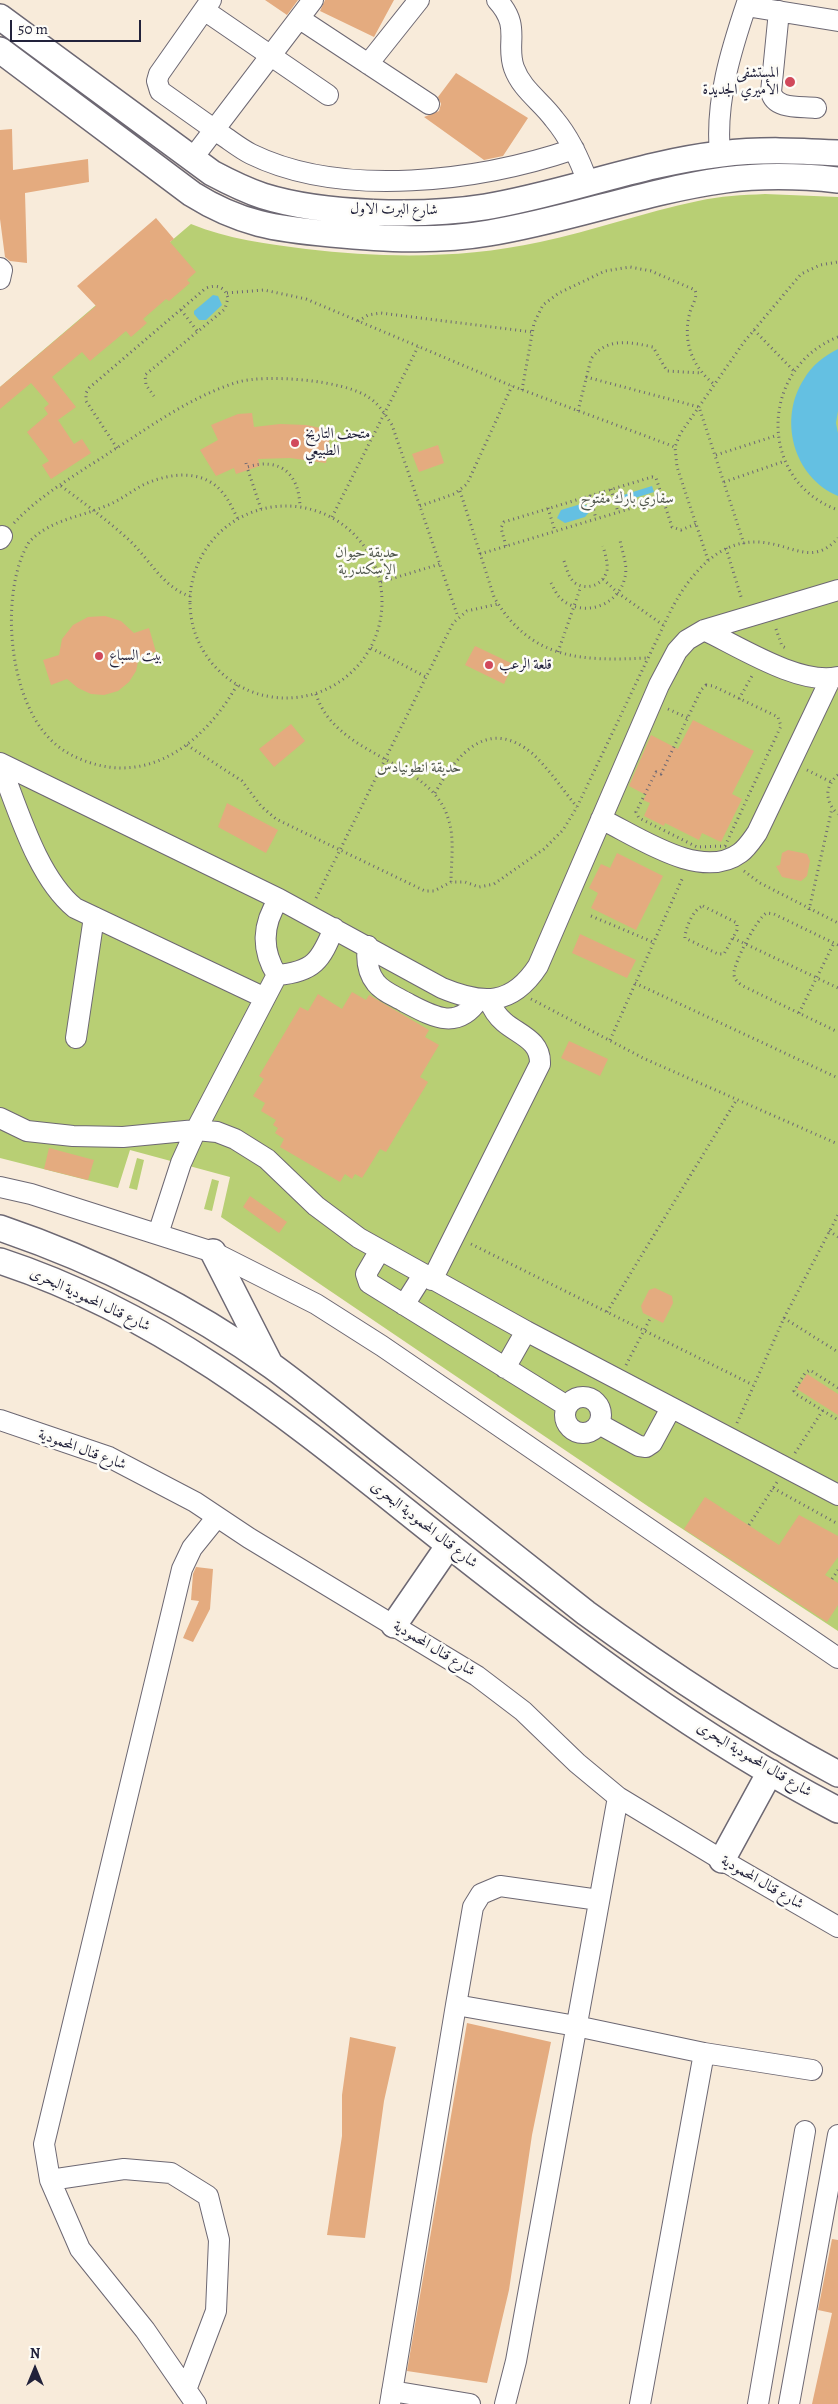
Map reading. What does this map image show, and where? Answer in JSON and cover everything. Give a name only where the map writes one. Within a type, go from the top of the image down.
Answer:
[{"type":"main road","name":"شارع البرت الاول","points":[[0,17],[192,159],[237,186],[263,196],[291,203],[353,210],[457,210],[514,201],[720,154],[770,150],[838,153]]},
{"type":"main road","name":"شارع البرت الاول","points":[[0,50],[192,194],[219,211],[251,223],[283,229],[386,238],[456,237],[518,228],[681,188],[725,180],[769,177],[838,180]]},
{"type":"main road","name":"شارع قنال المحمودية البحرى","points":[[0,1228],[66,1253],[149,1292],[224,1334],[271,1366],[634,1648],[731,1712],[838,1774]]},
{"type":"main road","points":[[213,1252],[271,1366]]},
{"type":"main road","name":"شارع قنال المحمودية البحرى","points":[[0,1261],[59,1283],[102,1302],[184,1346],[286,1417],[564,1634],[636,1686],[770,1772],[838,1810]]},
{"type":"main road","points":[[394,1625],[449,1545]]},
{"type":"main road","points":[[722,1860],[770,1772]]},
{"type":"street","points":[[192,159],[313,0]]},
{"type":"street","points":[[368,64],[419,0]]},
{"type":"street","points":[[497,0],[510,22],[513,44],[510,55],[520,81],[554,119],[574,149],[588,183]]},
{"type":"street","points":[[720,154],[718,128],[723,90],[731,52],[747,3],[779,11],[838,21]]},
{"type":"street","points":[[328,95],[270,55],[207,5],[159,74],[157,81],[160,91],[250,153],[274,163],[318,174],[362,179],[427,180],[458,177],[519,166],[574,149]]},
{"type":"street","points":[[779,11],[773,98],[777,103],[783,105],[816,108]]},
{"type":"street","points":[[300,19],[429,104]]},
{"type":"street","points":[[0,268],[2,270],[0,279]]},
{"type":"street","points":[[0,763],[279,899],[442,988],[460,995],[484,999],[499,998],[517,991],[538,966],[668,664],[687,640],[704,630],[838,590]]},
{"type":"street","points":[[601,818],[674,855],[690,861],[712,863],[732,858],[741,852],[757,833],[835,677],[812,676],[782,666],[704,630]]},
{"type":"street","points":[[0,763],[21,818],[50,882],[65,900],[75,908],[265,998]]},
{"type":"street","points":[[277,975],[268,957],[265,937],[269,917],[279,899]]},
{"type":"street","points":[[76,1038],[94,917]]},
{"type":"street","points":[[277,975],[298,972],[313,965],[323,954],[334,928]]},
{"type":"street","points":[[368,946],[368,966],[376,983],[383,990],[435,1017],[449,1019],[464,1015],[484,999]]},
{"type":"street","points":[[158,1234],[180,1163],[277,975]]},
{"type":"street","points":[[404,1305],[428,1278],[454,1236],[540,1064],[539,1051],[536,1045],[504,1023],[484,999]]},
{"type":"street","points":[[0,1118],[28,1131],[73,1136],[123,1137],[196,1130],[217,1132],[252,1148],[267,1159],[337,1223],[380,1250],[526,1331],[616,1371],[671,1408],[838,1495]]},
{"type":"street","points":[[0,1186],[213,1252],[282,1286],[349,1325],[838,1658]]},
{"type":"street","points":[[380,1250],[367,1270],[367,1280],[567,1406]]},
{"type":"street","points":[[505,1368],[526,1331]]},
{"type":"street","points":[[594,1399],[616,1371]]},
{"type":"street","points":[[582,1396],[594,1399],[601,1411],[599,1424],[590,1432],[577,1432],[572,1429],[565,1418],[567,1406],[571,1401],[582,1396]]},
{"type":"street","points":[[599,1424],[639,1446],[646,1447],[652,1443],[671,1408]]},
{"type":"street","name":"شارع قنال المحمودية","points":[[0,1420],[117,1461],[167,1486],[453,1660],[501,1692],[545,1730],[603,1786],[722,1860],[838,1927]]},
{"type":"street","points":[[191,2397],[145,2330],[80,2249],[50,2180],[44,2144],[182,1569],[192,1548],[217,1517]]},
{"type":"street","points":[[504,2404],[516,2361],[618,1796]]},
{"type":"street","points":[[470,2404],[391,2397],[473,1907],[481,1894],[500,1886],[599,1900]]},
{"type":"street","points":[[456,2005],[576,2026],[704,2052],[812,2070]]},
{"type":"street","points":[[640,2404],[704,2052]]},
{"type":"street","points":[[758,2404],[805,2131]]},
{"type":"street","points":[[789,2404],[838,2135]]},
{"type":"street","points":[[50,2180],[124,2169],[171,2173],[208,2196],[219,2240],[216,2310],[191,2397]]},
{"type":"path","points":[[708,560],[677,467],[675,447],[680,434],[754,330],[801,274],[820,265],[838,262]]},
{"type":"path","points":[[522,390],[534,322],[543,305],[559,294],[605,271],[617,268],[641,268],[694,290],[696,296],[690,315],[688,336],[692,355],[702,373],[715,385]]},
{"type":"path","points":[[117,448],[88,405],[86,392],[206,288],[217,286],[226,293],[228,304],[225,309],[198,332],[148,372],[145,380],[154,396]]},
{"type":"path","points":[[226,293],[264,290],[323,305],[512,386],[675,447]]},
{"type":"path","points":[[181,310],[198,332]]},
{"type":"path","points":[[358,321],[368,315],[381,313],[532,332]]},
{"type":"path","points":[[754,330],[794,371]]},
{"type":"path","points":[[838,337],[813,351],[794,371],[782,395],[779,408],[778,435],[786,461],[801,485],[811,495],[838,510]]},
{"type":"path","points":[[578,412],[586,378],[594,356],[608,346],[622,341],[653,347],[667,371],[702,373]]},
{"type":"path","points":[[332,517],[418,347]]},
{"type":"path","points":[[1,538],[20,517],[61,486],[152,425],[213,391],[240,382],[268,378],[296,380],[356,390],[367,396],[385,413],[392,425],[458,617]]},
{"type":"path","points":[[586,378],[699,407]]},
{"type":"path","points":[[420,506],[460,491],[467,484],[512,386]]},
{"type":"path","points":[[699,407],[744,544]]},
{"type":"path","points":[[716,455],[778,435]]},
{"type":"path","points":[[724,482],[786,461]]},
{"type":"path","points":[[246,464],[247,467],[266,463],[287,471],[295,483],[300,507]]},
{"type":"path","points":[[248,470],[261,509]]},
{"type":"path","points":[[13,568],[29,543],[40,533],[65,519],[94,511],[156,479],[179,474],[203,479],[214,484],[223,492],[238,519]]},
{"type":"path","points":[[506,546],[501,528],[503,522],[653,476],[656,478],[669,521],[675,528],[681,530],[696,524]]},
{"type":"path","points":[[61,486],[136,547],[150,561],[166,584],[190,596]]},
{"type":"path","points":[[611,489],[618,512]]},
{"type":"path","points":[[460,491],[498,604],[521,630],[533,639],[558,652],[594,660],[648,658]]},
{"type":"path","points":[[590,495],[596,519]]},
{"type":"path","points":[[480,554],[662,499]]},
{"type":"path","points":[[300,507],[332,517],[344,525],[364,544],[381,582],[383,609],[377,636],[371,648],[363,660],[342,680],[316,694],[303,697],[276,697],[256,693],[237,685],[214,665],[198,640],[193,626],[190,596],[192,580],[204,552],[225,528],[238,519],[261,509],[300,507]]},
{"type":"path","points":[[548,508],[555,531]]},
{"type":"path","points":[[186,745],[242,781],[268,814],[340,851],[425,891],[434,891],[451,882],[465,882],[479,886],[494,884],[501,881],[554,840],[577,807],[663,625],[688,581],[708,560],[726,548],[766,542],[808,553],[825,549],[838,538]]},
{"type":"path","points":[[551,583],[561,599],[574,606],[595,608],[608,602],[618,593],[623,585],[626,569],[620,540]]},
{"type":"path","points":[[564,561],[569,576],[581,586],[593,586],[603,578],[607,563],[603,546]]},
{"type":"path","points":[[726,548],[747,617]]},
{"type":"path","points":[[381,582],[440,564]]},
{"type":"path","points":[[603,578],[618,593],[663,625]]},
{"type":"path","points":[[558,652],[581,586]]},
{"type":"path","points":[[308,914],[449,629],[458,617],[476,608],[498,604]]},
{"type":"path","points":[[783,627],[774,630],[782,646],[789,651]]},
{"type":"path","points":[[7,636],[12,665],[28,707],[39,727],[61,749],[90,763],[121,768],[152,764],[166,758],[186,745],[216,718],[237,685]]},
{"type":"path","points":[[371,648],[426,677]]},
{"type":"path","points":[[706,685],[713,686],[778,717],[782,723],[725,846],[697,847],[639,818],[636,812],[656,772],[661,774],[701,690],[706,685]]},
{"type":"path","points":[[316,694],[325,713],[338,729],[435,793],[448,818],[451,832],[451,882]]},
{"type":"path","points":[[435,793],[452,765],[470,746],[486,740],[503,739],[520,744],[533,755],[577,807]]},
{"type":"path","points":[[791,762],[831,782]]},
{"type":"path","points":[[838,775],[831,782],[827,795],[832,808],[838,814]]},
{"type":"path","points":[[810,910],[832,808]]},
{"type":"path","points":[[732,858],[750,876],[810,910],[838,923]]},
{"type":"path","points":[[610,1040],[690,861]]},
{"type":"path","points":[[702,906],[737,923],[737,930],[733,938],[726,952],[721,955],[688,940],[685,936],[696,909],[702,906]]},
{"type":"path","points":[[800,1013],[836,944],[774,914],[767,913],[758,919],[735,968],[736,981],[800,1013],[838,1032]]},
{"type":"path","points":[[591,916],[653,942]]},
{"type":"path","points":[[733,938],[838,988]]},
{"type":"path","points":[[635,983],[838,1078]]},
{"type":"path","points":[[517,991],[645,1059],[838,1144]]},
{"type":"path","points":[[607,1312],[737,1100]]},
{"type":"path","points":[[736,1426],[784,1318],[838,1215]]},
{"type":"path","points":[[829,1231],[838,1237]]},
{"type":"path","points":[[454,1236],[753,1385]]},
{"type":"path","points":[[616,1371],[644,1330],[651,1316]]},
{"type":"path","points":[[784,1318],[838,1352]]},
{"type":"path","points":[[837,1386],[810,1370],[805,1373],[794,1391],[838,1420]]},
{"type":"path","points":[[773,1488],[838,1524]]},
{"type":"path","points":[[832,1579],[838,1570]]},
{"type":"green space","name":"حديقة انطونيادس","points":[[765,194],[838,197],[838,1631],[649,1507],[221,1217],[230,1177],[130,1150],[118,1188],[0,1158],[0,387],[191,224],[233,237],[306,249],[364,254],[452,254],[482,252],[540,242],[706,199]]},
{"type":"green space","points":[[137,1158],[144,1160],[137,1190],[129,1188]]},
{"type":"green space","points":[[212,1179],[219,1181],[212,1211],[204,1209]]},
{"type":"water","points":[[213,295],[218,296],[222,305],[206,320],[199,320],[194,311]]},
{"type":"water","points":[[838,349],[838,411],[836,423],[838,433],[838,496],[823,487],[810,475],[794,445],[791,429],[792,411],[796,395],[804,379],[819,361]]},
{"type":"water","points":[[652,486],[654,492],[622,502],[620,496]]},
{"type":"water","points":[[581,504],[589,506],[590,511],[585,517],[565,523],[557,518],[561,510]]},
{"type":"building","points":[[265,0],[298,0],[287,15]]},
{"type":"building","points":[[325,0],[394,0],[374,37],[320,11]]},
{"type":"building","points":[[456,73],[528,118],[503,156],[484,160],[424,117],[439,111],[441,104],[438,97]]},
{"type":"building","points":[[12,129],[13,170],[88,159],[89,182],[25,193],[27,263],[10,261],[5,257],[0,219],[0,130]]},
{"type":"building","points":[[156,218],[174,239],[170,242],[196,272],[187,280],[190,283],[169,301],[166,299],[143,319],[147,323],[131,337],[126,331],[90,361],[82,352],[52,377],[76,407],[58,420],[74,444],[82,439],[91,453],[51,479],[42,465],[49,461],[27,432],[48,414],[44,408],[49,404],[31,383],[0,409],[0,387],[96,306],[77,286]]},
{"type":"building","points":[[252,413],[254,427],[280,424],[306,425],[331,430],[326,463],[290,458],[258,459],[260,466],[236,474],[234,468],[216,476],[200,450],[218,440],[211,425],[238,414]]},
{"type":"building","points":[[438,445],[444,463],[419,472],[412,454]]},
{"type":"building","name":"بيت السباع","points":[[105,616],[121,621],[134,633],[149,628],[156,652],[139,657],[136,671],[129,682],[118,691],[104,695],[91,694],[78,688],[67,679],[51,685],[43,660],[59,655],[62,639],[73,625],[88,617]]},
{"type":"building","name":"قلعة الرعب","points":[[475,646],[513,664],[504,684],[465,665]]},
{"type":"building","points":[[693,720],[754,751],[732,794],[742,799],[721,842],[702,833],[699,840],[665,823],[664,826],[644,816],[650,803],[643,800],[646,795],[629,786],[651,735],[678,749]]},
{"type":"building","points":[[291,724],[305,741],[274,767],[259,749]]},
{"type":"building","points":[[227,803],[278,830],[266,853],[218,827]]},
{"type":"building","points":[[788,850],[807,854],[810,861],[807,876],[801,881],[782,877],[776,866],[780,865],[782,853]]},
{"type":"building","points":[[617,853],[663,876],[636,930],[591,908],[598,893],[589,888],[601,864],[610,868]]},
{"type":"building","points":[[580,934],[636,960],[627,978],[572,953]]},
{"type":"building","points":[[352,992],[366,1000],[369,995],[429,1030],[425,1037],[439,1045],[420,1077],[428,1082],[386,1152],[380,1149],[362,1178],[355,1174],[352,1179],[345,1174],[340,1182],[280,1147],[284,1139],[275,1133],[278,1128],[273,1125],[276,1120],[261,1111],[265,1103],[253,1096],[264,1079],[259,1076],[300,1007],[308,1011],[318,994],[342,1009]]},
{"type":"building","points":[[569,1041],[608,1059],[600,1076],[561,1058]]},
{"type":"building","points":[[49,1148],[94,1160],[88,1180],[44,1169]]},
{"type":"building","points":[[250,1196],[287,1222],[279,1233],[243,1207]]},
{"type":"building","points":[[655,1288],[672,1296],[673,1303],[663,1323],[643,1313],[641,1306],[649,1290]]},
{"type":"building","points":[[807,1374],[838,1394],[838,1415],[797,1389]]},
{"type":"building","points":[[705,1497],[779,1545],[799,1515],[838,1536],[838,1557],[825,1575],[838,1583],[838,1605],[827,1622],[684,1529]]},
{"type":"building","points":[[196,1567],[213,1569],[210,1609],[193,1642],[183,1638],[199,1601],[191,1600],[193,1574]]},
{"type":"building","points":[[467,2023],[551,2042],[532,2135],[509,2290],[487,2383],[407,2371]]},
{"type":"building","points":[[350,2037],[396,2047],[384,2101],[365,2238],[327,2235],[342,2136],[342,2095]]},
{"type":"building","points":[[832,2239],[838,2240],[838,2404],[812,2404],[832,2313],[818,2310]]},
{"type":"place","name":"المستشفى الأميري الجديدة","points":[[790,82]]},
{"type":"place","name":"متحف التاريخ الطبيعي","points":[[295,443]]},
{"type":"place","name":"بيت السباع","points":[[99,656]]},
{"type":"place","name":"قلعة الرعب","points":[[489,665]]},
{"type":"park label","name":"سفاري بارك مفتوح","points":[[627,499]]},
{"type":"park label","name":"حديقة حيوان الإسكندرية","points":[[367,562]]}]
